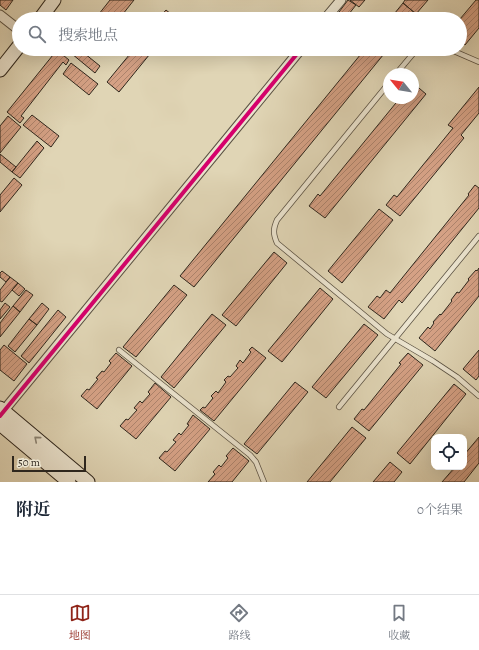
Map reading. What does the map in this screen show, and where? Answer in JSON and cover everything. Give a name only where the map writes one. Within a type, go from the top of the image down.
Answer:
[{"type":"main road","points":[[45,12],[54,0]]},
{"type":"main road","points":[[0,70],[12,55]]},
{"type":"main road","points":[[1,415],[70,482]]},
{"type":"main road","points":[[1,415],[88,482]]},
{"type":"street","points":[[331,12],[341,0]]},
{"type":"street","points":[[0,14],[12,24]]},
{"type":"street","points":[[1,415],[294,56]]},
{"type":"lane","points":[[401,68],[411,56]]},
{"type":"lane","points":[[465,56],[479,62]]},
{"type":"lane","points":[[383,90],[277,220],[273,228],[274,236],[277,243],[387,334],[457,377],[479,396]]},
{"type":"lane","points":[[339,406],[479,236]]},
{"type":"lane","points":[[119,350],[250,455],[256,462],[264,482]]},
{"type":"building","points":[[0,0],[13,0],[6,10],[0,5]]},
{"type":"building","points":[[110,0],[134,0],[125,12],[101,12]]},
{"type":"building","points":[[348,0],[356,5],[350,12],[339,12]]},
{"type":"building","points":[[350,0],[365,0],[359,7]]},
{"type":"building","points":[[405,0],[428,0],[418,12],[414,12],[403,3]]},
{"type":"building","points":[[476,0],[479,0],[479,28],[467,43],[467,12]]},
{"type":"building","points":[[403,3],[414,12],[396,12]]},
{"type":"building","points":[[52,56],[64,56],[69,60],[66,65],[63,62],[21,116],[24,118],[20,123],[7,112]]},
{"type":"building","points":[[74,56],[88,56],[100,66],[95,73]]},
{"type":"building","points":[[128,56],[148,56],[119,92],[107,82]]},
{"type":"building","points":[[359,56],[382,56],[194,287],[180,276]]},
{"type":"building","points":[[71,63],[98,84],[89,95],[63,74]]},
{"type":"building","points":[[479,87],[479,113],[461,135],[464,138],[400,216],[386,205],[394,195],[397,197],[453,128],[448,125]]},
{"type":"building","points":[[419,88],[426,94],[419,103]]},
{"type":"building","points":[[395,104],[418,104],[325,218],[309,206],[318,194],[320,196]]},
{"type":"building","points":[[32,115],[59,136],[51,147],[23,125]]},
{"type":"building","points":[[8,116],[21,127],[0,153],[0,126]]},
{"type":"building","points":[[37,141],[44,148],[20,178],[12,172]]},
{"type":"building","points":[[0,154],[16,167],[12,172],[0,162]]},
{"type":"building","points":[[14,178],[22,185],[0,212],[0,195]]},
{"type":"building","points":[[475,185],[479,188],[479,208],[402,303],[399,300],[384,319],[368,307],[377,296],[380,298],[386,290],[390,293],[469,195],[468,194]]},
{"type":"building","points":[[379,209],[393,220],[342,283],[328,271]]},
{"type":"building","points":[[274,252],[287,263],[236,326],[222,315]]},
{"type":"building","points":[[479,268],[479,296],[435,351],[419,338],[428,327],[430,329],[434,323],[433,322],[440,314],[441,315],[457,292],[459,293],[469,280],[468,279]]},
{"type":"building","points":[[2,271],[10,277],[6,282],[0,277],[0,273]]},
{"type":"building","points":[[10,277],[18,283],[2,302],[0,301],[0,290]]},
{"type":"building","points":[[18,283],[25,289],[19,296],[12,290]]},
{"type":"building","points":[[174,285],[187,295],[136,357],[123,347]]},
{"type":"building","points":[[320,288],[333,299],[282,362],[268,351]]},
{"type":"building","points":[[26,290],[33,295],[20,312],[13,306]]},
{"type":"building","points":[[5,303],[10,307],[0,319],[0,310]]},
{"type":"building","points":[[42,303],[49,309],[37,325],[29,319]]},
{"type":"building","points":[[13,306],[20,312],[0,337],[0,323]]},
{"type":"building","points":[[58,310],[66,317],[29,363],[21,356]]},
{"type":"building","points":[[212,314],[226,325],[174,388],[161,377]]},
{"type":"building","points":[[29,319],[37,325],[15,352],[8,346]]},
{"type":"building","points":[[364,324],[378,335],[326,398],[312,387]]},
{"type":"building","points":[[4,345],[27,364],[14,381],[0,370],[0,350]]},
{"type":"building","points":[[252,347],[266,358],[214,421],[200,410],[203,407],[205,408],[213,398],[211,396],[216,391],[218,393],[226,382],[224,380],[228,376],[230,377],[238,368],[236,366],[240,360],[243,363],[251,352],[249,350]]},
{"type":"building","points":[[479,350],[479,376],[476,380],[463,369]]},
{"type":"building","points":[[116,353],[132,366],[97,409],[81,396],[87,389],[89,390],[98,379],[96,378],[102,371],[104,372],[111,363],[109,361]]},
{"type":"building","points":[[408,353],[423,365],[369,431],[354,419],[362,409],[364,410]]},
{"type":"building","points":[[295,382],[308,392],[257,454],[244,444]]},
{"type":"building","points":[[155,383],[171,397],[136,439],[120,426],[137,410],[134,408],[140,401],[142,403],[150,394],[148,392]]},
{"type":"building","points":[[454,384],[466,394],[434,434],[431,434],[431,438],[410,464],[397,453]]},
{"type":"building","points":[[193,415],[210,429],[175,471],[159,458],[176,442],[173,440],[179,433],[181,435],[189,425],[187,424]]},
{"type":"building","points":[[352,427],[366,438],[330,482],[307,482]]},
{"type":"building","points":[[479,437],[479,463],[464,482],[442,482],[452,470],[467,470],[467,451]]},
{"type":"building","points":[[233,448],[249,461],[232,482],[208,482],[215,474],[213,472],[219,465],[221,467],[228,458],[226,456]]},
{"type":"building","points":[[390,462],[402,472],[394,482],[373,482]]},
{"type":"cycle path","points":[[0,416],[295,56]]}]
